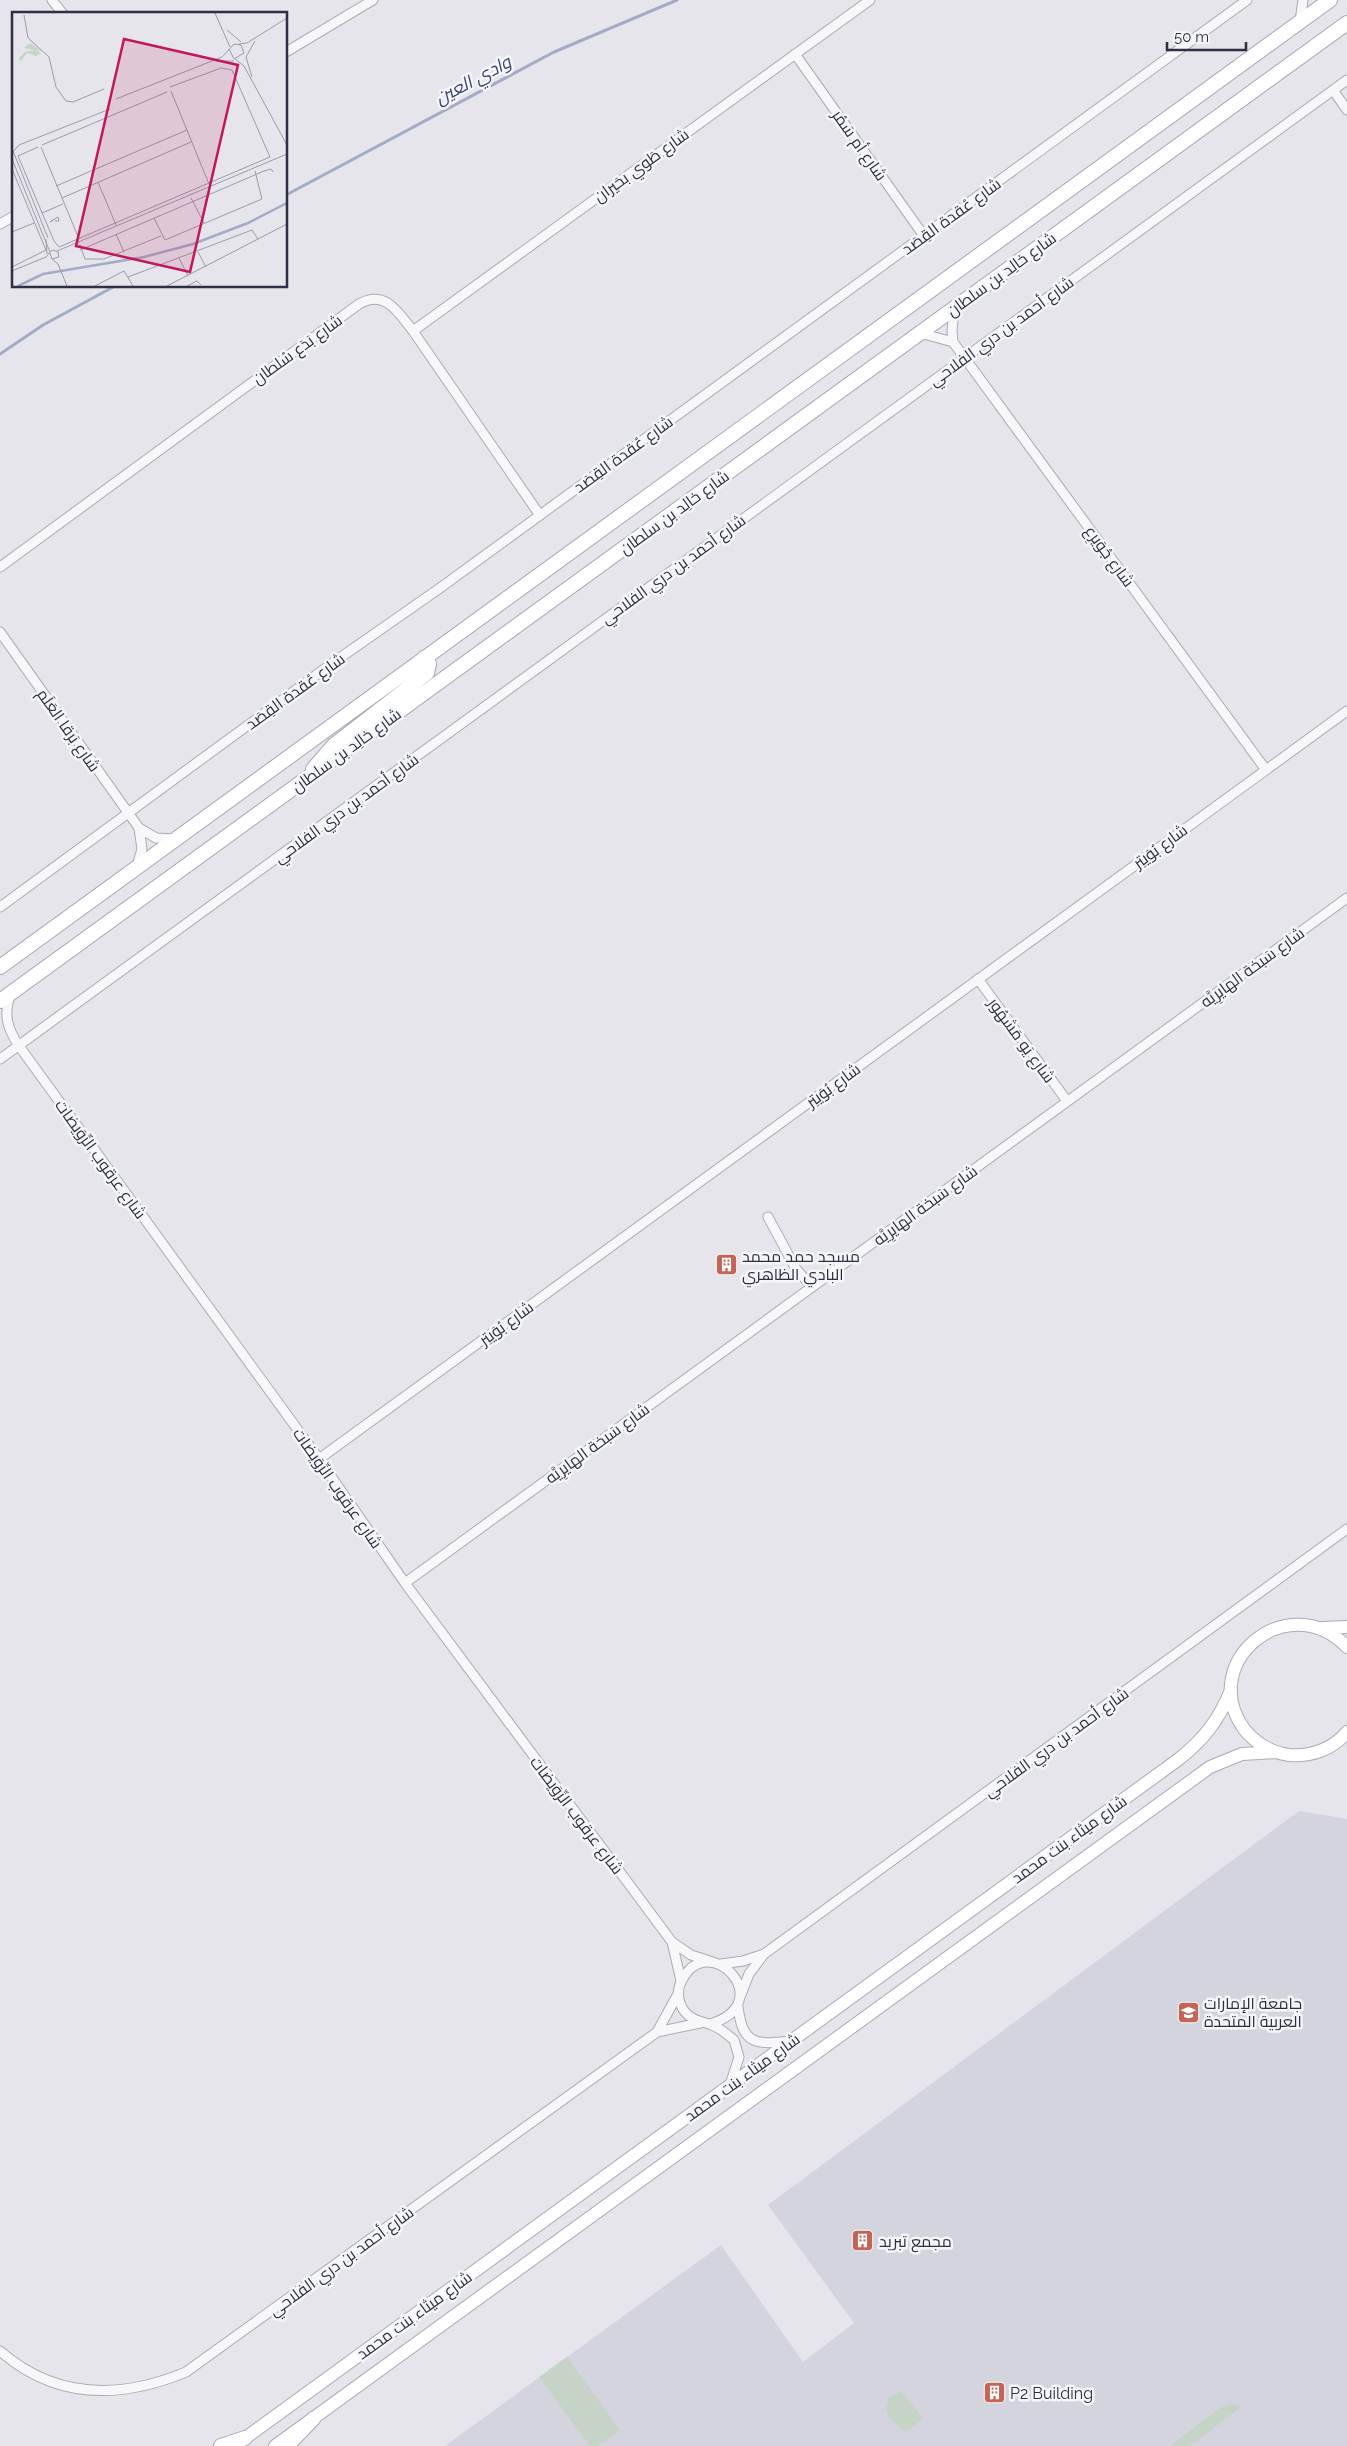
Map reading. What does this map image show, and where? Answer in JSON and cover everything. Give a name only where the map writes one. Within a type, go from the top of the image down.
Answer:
[{"type":"main road","name":"شارع خالِد بن سلطان","points":[[0,967],[1330,0]]},
{"type":"main road","name":"شارع خالِد بن سلطان","points":[[0,1002],[1347,23]]},
{"type":"main road","points":[[310,776],[326,752],[427,673],[429,664],[424,658]]},
{"type":"main road","points":[[1276,1752],[1256,1741],[1240,1724],[1235,1713],[1231,1690],[1238,1660],[1258,1637],[1287,1625],[1347,1626]]},
{"type":"main road","points":[[1318,1627],[1338,1638],[1347,1647]]},
{"type":"main road","name":"شارع ميثاء بنت محمد","points":[[239,2442],[1193,1748],[1216,1722],[1231,1690]]},
{"type":"main road","name":"شارع ميثاء بنت محمد","points":[[276,2446],[1203,1772],[1225,1760],[1242,1754],[1276,1752],[1296,1755],[1318,1752],[1336,1742],[1347,1732]]},
{"type":"main road","points":[[287,2446],[313,2419]]},
{"type":"main road","points":[[221,2446],[239,2442]]},
{"type":"street","points":[[52,0],[61,12]]},
{"type":"street","points":[[288,51],[373,0]]},
{"type":"street","name":"شارع طَوي بحَيران","points":[[412,330],[870,0]]},
{"type":"street","name":"شارع عُقدة القِصَد","points":[[0,907],[1247,0]]},
{"type":"street","points":[[1300,21],[1303,0]]},
{"type":"street","name":"شارع أم سَمُر","points":[[795,54],[924,236]]},
{"type":"street","name":"شارع أحمد بن دري الفلاحي","points":[[0,1059],[1347,80]]},
{"type":"street","points":[[1333,90],[1347,110]]},
{"type":"street","points":[[0,224],[12,217]]},
{"type":"street","name":"شارع بَدَع سُلطان","points":[[0,568],[359,304],[375,299],[392,304],[412,330],[539,514]]},
{"type":"street","points":[[920,333],[953,342],[954,308]]},
{"type":"street","name":"شارع جُوَيرِع","points":[[953,342],[1266,770]]},
{"type":"street","name":"شارع بَرقا العَلَم","points":[[0,632],[139,828],[156,838],[176,839]]},
{"type":"street","name":"شارع بُوَيتِر","points":[[319,1459],[1347,710]]},
{"type":"street","points":[[135,869],[142,849],[139,828]]},
{"type":"street","name":"شارع سَبخة الهايرِيَّه","points":[[405,1583],[1347,898]]},
{"type":"street","name":"شارع يَو مَشهُور","points":[[978,979],[1067,1101]]},
{"type":"street","name":"شارع عرقوب الرِّوَيضات","points":[[12,993],[7,1008],[4,1028],[319,1459],[405,1583],[672,1942],[691,1955],[717,1963]]},
{"type":"street","points":[[768,1217],[796,1269],[812,1287]]},
{"type":"street","name":"شارع أحمد بن دري الفلاحي","points":[[739,2002],[749,1974],[764,1954],[1347,1529]]},
{"type":"street","name":"شارع عرقوب الرِّوَيضات","points":[[672,1942],[680,1981]]},
{"type":"street","name":"شارع أحمد بن دري الفلاحي","points":[[717,1963],[743,1961],[764,1954]]},
{"type":"street","points":[[730,2085],[737,2066],[738,2048],[734,2040],[710,2024],[700,2022],[685,2012],[678,1994],[680,1981],[694,1966],[717,1963],[730,1970],[736,1978],[741,2026],[750,2039],[766,2044],[790,2041]]},
{"type":"street","name":"شارع أحمد بن دري الفلاحي","points":[[657,2032],[678,1994]]},
{"type":"street","points":[[710,2024],[723,2020],[739,2002]]},
{"type":"street","name":"شارع أحمد بن دري الفلاحي","points":[[0,2351],[32,2374],[49,2382],[87,2390],[112,2391],[138,2388],[163,2382],[186,2372],[657,2032],[700,2022]]},
{"type":"shaded area","name":"جامعة الإمارات العربية المتحدة","points":[[1299,1811],[1347,1819],[1347,2446],[445,2446],[721,2245],[803,2362],[854,2323],[768,2205]]},
{"type":"green space","points":[[567,2357],[620,2430],[598,2446],[590,2446],[539,2377]]},
{"type":"green space","points":[[901,2391],[923,2419],[906,2432],[890,2419],[886,2411],[889,2397]]},
{"type":"green space","points":[[1229,2404],[1241,2407],[1190,2446],[1170,2446],[1218,2409]]},
{"type":"waterway","name":"وادي العين","points":[[288,194],[554,52],[677,0]]},
{"type":"waterway","name":"وادي العين","points":[[0,354],[43,325],[111,288]]},
{"type":"place","name":"مسجد حمد محمد البادي الظاهري","points":[[726,1265]]},
{"type":"place","name":"جامعة الإمارات العربية المتحدة","points":[[1188,2012]]},
{"type":"place","name":"مجمع تبريد","points":[[863,2241]]},
{"type":"place","name":"P2 Building","points":[[994,2393]]}]
